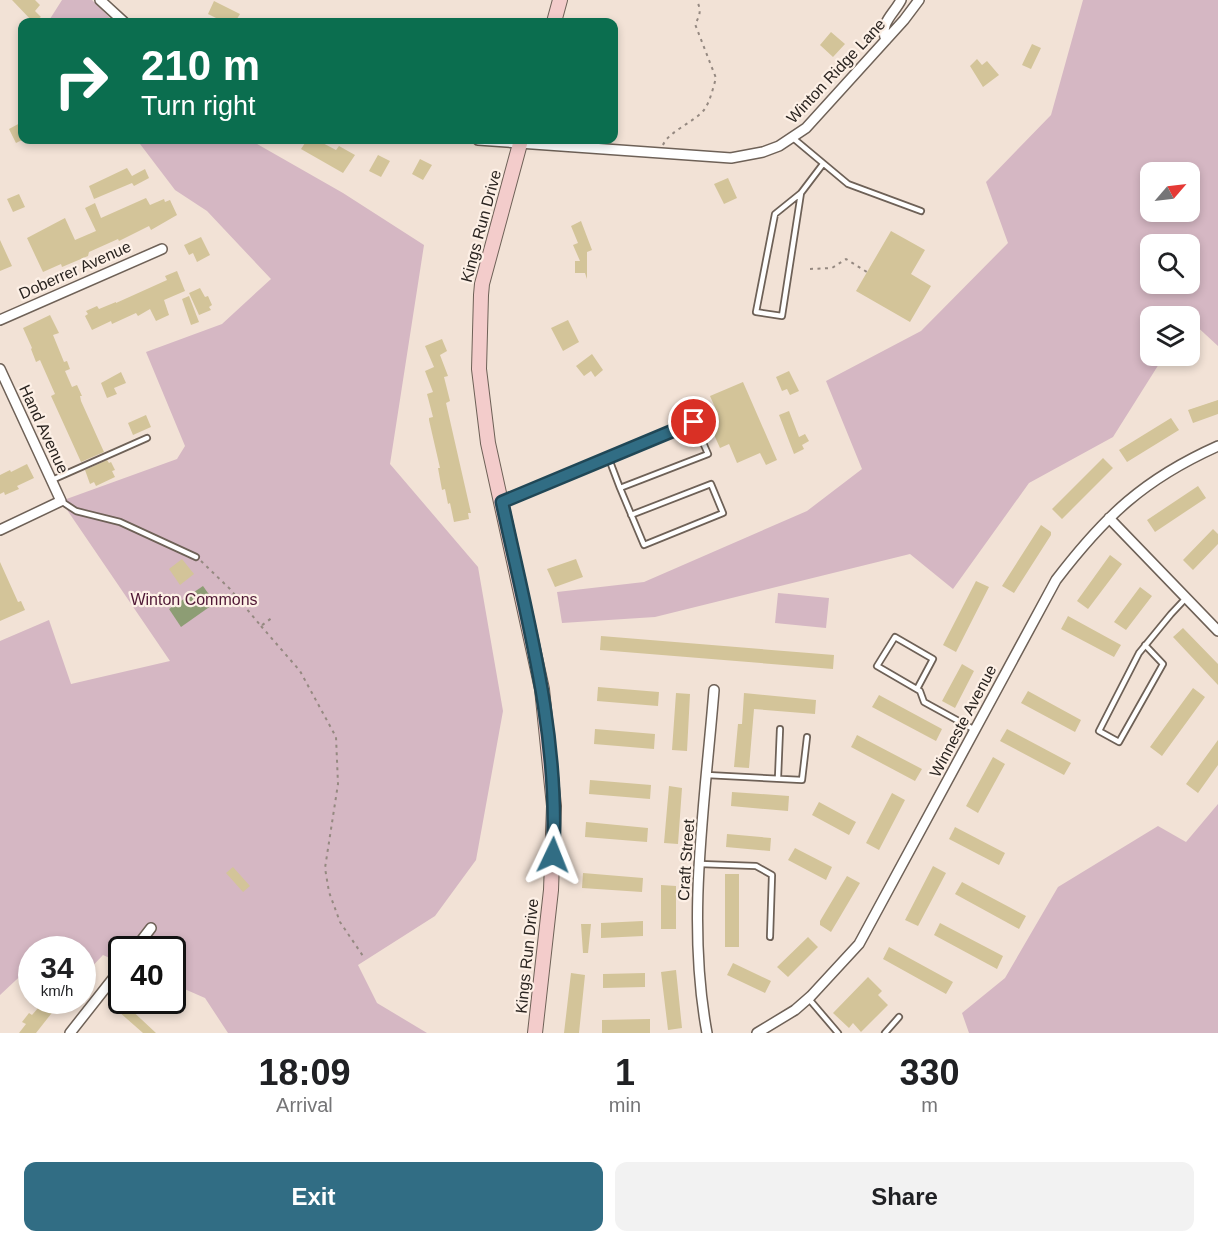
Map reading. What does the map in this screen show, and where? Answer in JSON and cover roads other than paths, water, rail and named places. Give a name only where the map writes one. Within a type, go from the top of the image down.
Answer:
[{"type":"street","points":[[100,0],[120,18]]},
{"type":"street","points":[[555,18],[560,0]]},
{"type":"street","points":[[886,40],[884,36],[887,20],[901,0]]},
{"type":"street","name":"Winton Ridge Lane","points":[[556,144],[731,158],[763,152],[793,138],[814,121],[919,0]]},
{"type":"street","name":"Kings Run Drive","points":[[520,144],[482,284],[478,337],[482,406],[488,443],[542,689],[554,806],[551,890],[535,1033]]},
{"type":"street","name":"Doberrer Avenue","points":[[0,320],[162,249]]},
{"type":"street","name":"Hand Avenue","points":[[0,369],[61,501]]},
{"type":"street","name":"Winneste Avenue","points":[[757,1033],[780,1020],[808,998],[859,944],[1056,580],[1076,554],[1109,518],[1142,488],[1169,471],[1218,446]]},
{"type":"street","points":[[0,530],[61,501]]},
{"type":"street","points":[[1109,518],[1218,631]]},
{"type":"street","name":"Craft Street","points":[[707,1033],[700,989],[697,915],[714,690]]},
{"type":"street","points":[[145,936],[151,928]]},
{"type":"street","points":[[70,1033],[108,985]]},
{"type":"lane","points":[[793,138],[848,184],[921,211]]},
{"type":"lane","points":[[801,193],[782,316],[756,312],[775,214],[801,193],[823,164]]},
{"type":"lane","points":[[502,502],[694,422],[708,454],[621,488]]},
{"type":"lane","points":[[52,480],[147,438]]},
{"type":"lane","points":[[609,459],[631,516],[644,545],[723,513],[711,484],[631,516]]},
{"type":"lane","points":[[61,501],[76,511],[120,522],[196,557]]},
{"type":"lane","points":[[1145,645],[1163,663],[1119,742],[1099,731],[1139,652],[1170,614],[1186,598]]},
{"type":"lane","points":[[917,689],[933,659],[895,637],[877,666],[917,689],[924,702],[975,730]]},
{"type":"lane","points":[[778,778],[780,729]]},
{"type":"lane","points":[[707,775],[802,780],[807,737]]},
{"type":"lane","points":[[700,864],[756,866],[772,875],[770,937]]},
{"type":"lane","points":[[808,998],[838,1033]]},
{"type":"lane","points":[[885,1033],[899,1017]]},
{"type":"park label","name":"Winton Commons","points":[[194,599]]}]
